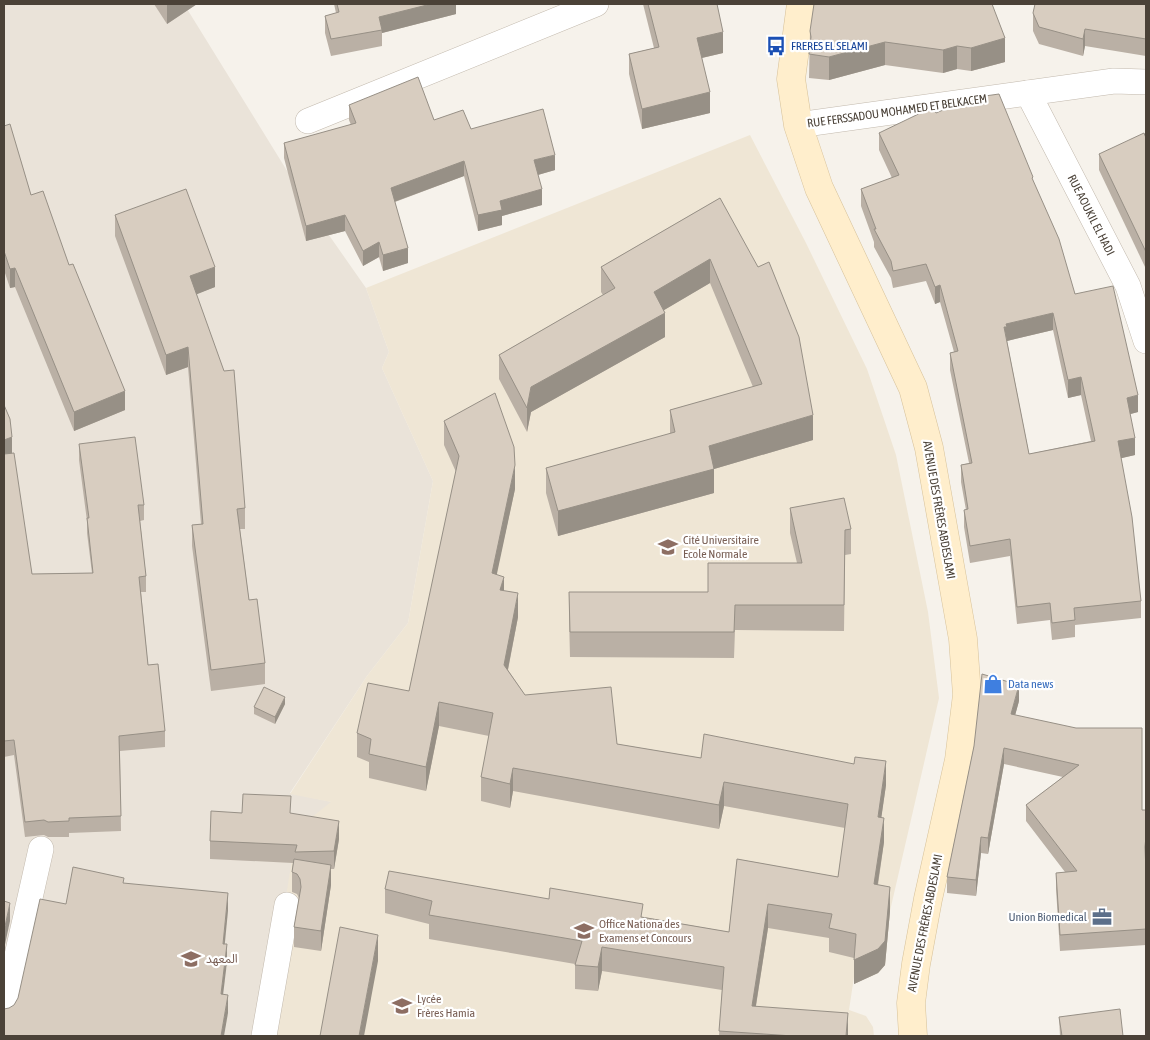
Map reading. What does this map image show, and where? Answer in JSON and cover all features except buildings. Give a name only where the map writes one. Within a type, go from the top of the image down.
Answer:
[{"type":"main road","name":"AVENUE DES FRÈRES ABDESLAMI","points":[[801,4],[791,80],[798,126],[819,188],[913,388],[929,448],[963,639],[967,695],[959,760],[928,899],[916,964],[911,1003],[913,1036]]},
{"type":"street","points":[[308,120],[596,4]]},
{"type":"street","name":"RUE FERSSADOU MOHAMED ET BELKACEM","points":[[798,126],[1114,81],[1146,82]]},
{"type":"street","name":"RUE AOUKIL EL HADI","points":[[1028,93],[1128,286],[1146,341]]},
{"type":"street","points":[[4,1013],[41,849]]},
{"type":"street","points":[[264,1036],[287,905]]},
{"type":"shaded area","points":[[4,4],[184,4],[310,208],[366,288],[389,352],[382,368],[433,481],[408,623],[367,676],[290,793],[332,802],[277,951],[278,1036],[4,1036]]},
{"type":"shaded area","name":"Cité Universitaire Ecole Normale","points":[[750,135],[806,243],[867,369],[896,455],[928,612],[939,698],[890,911],[885,965],[878,973],[867,978],[854,977],[849,1010],[866,1016],[873,1027],[874,1036],[278,1036],[277,951],[297,829],[331,802],[290,794],[367,676],[408,623],[433,481],[382,368],[389,352],[366,288]]},
{"type":"place","name":"FRERES EL SELAMI","points":[[776,46]]},
{"type":"place","name":"Cité Universitaire Ecole Normale","points":[[668,547]]},
{"type":"place","name":"Data news","points":[[993,684]]},
{"type":"place","name":"Union Biomedical","points":[[1102,917]]},
{"type":"place","name":"Office Nationa des Examens et Concours","points":[[584,931]]},
{"type":"place","name":"المعهد","points":[[191,959]]},
{"type":"place","name":"Lycée Frères Hamia","points":[[402,1006]]}]
